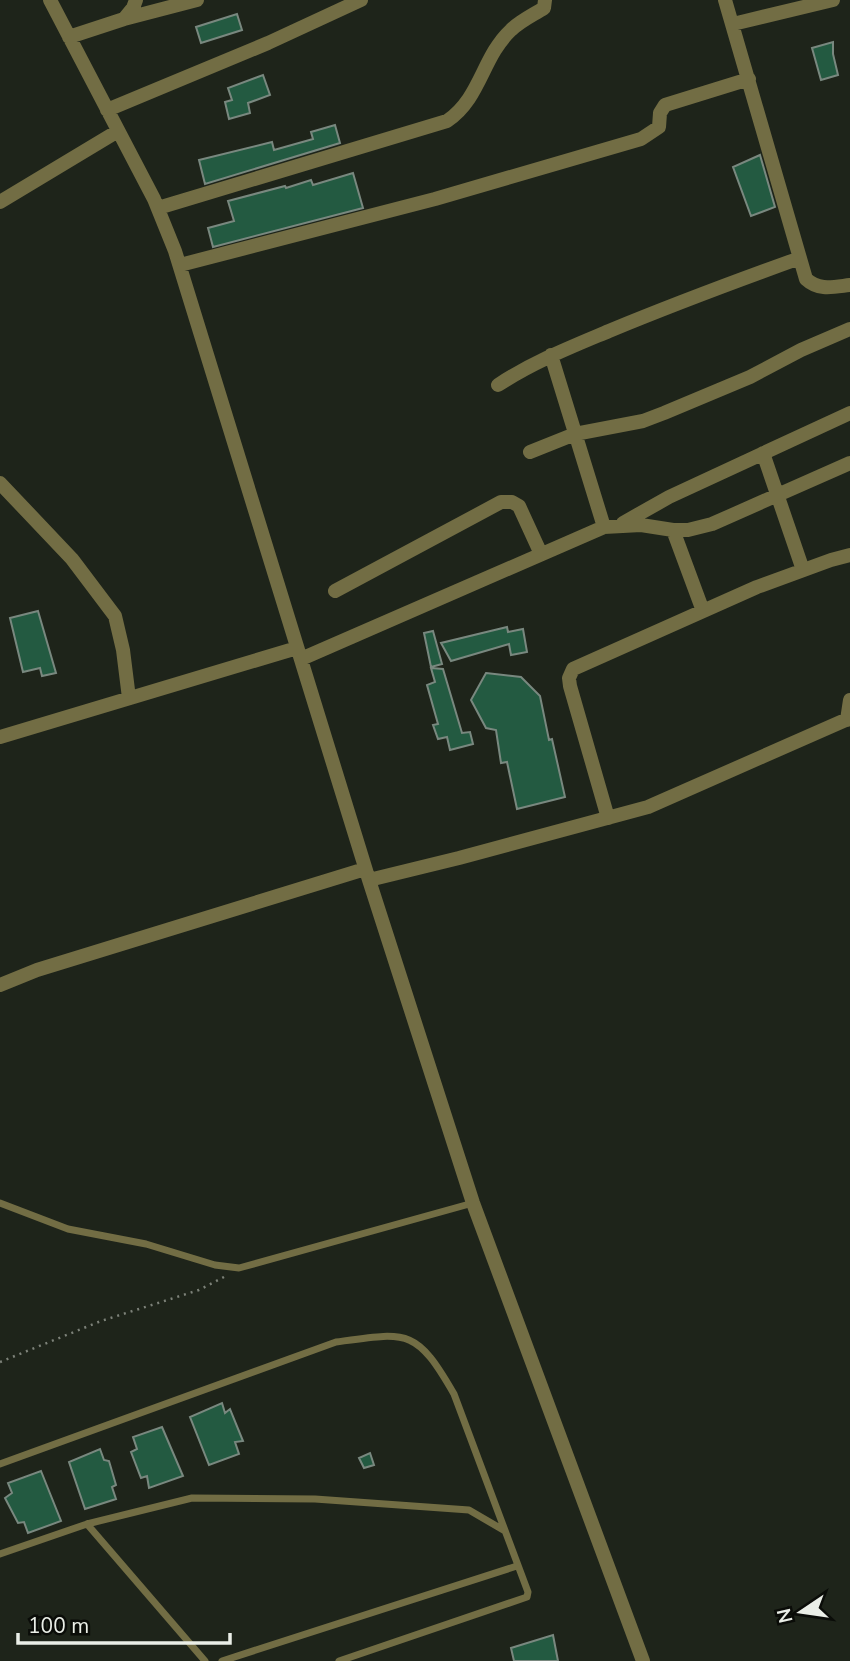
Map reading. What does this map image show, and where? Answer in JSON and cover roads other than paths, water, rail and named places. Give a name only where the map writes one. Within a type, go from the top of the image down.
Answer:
[{"type":"street","points":[[50,0],[158,208],[180,265],[367,875],[473,1203],[643,1661]]},
{"type":"street","points":[[124,19],[136,0]]},
{"type":"street","points":[[69,37],[197,0]]},
{"type":"street","points":[[107,110],[268,43],[361,0]]},
{"type":"street","points":[[158,208],[447,121],[471,99],[493,55],[510,30],[544,8],[545,0]]},
{"type":"street","points":[[725,0],[806,278],[813,286],[824,288],[850,285]]},
{"type":"street","points":[[733,24],[793,5],[833,0]]},
{"type":"street","points":[[180,265],[422,203],[641,139],[659,127],[660,113],[665,105],[748,79]]},
{"type":"street","points":[[0,202],[118,131]]},
{"type":"street","points":[[498,385],[551,355],[679,302],[800,258]]},
{"type":"street","points":[[530,452],[575,434],[643,421],[664,413],[750,377],[801,350],[850,329]]},
{"type":"street","points":[[551,355],[604,527]]},
{"type":"street","points":[[622,524],[669,497],[850,413]]},
{"type":"street","points":[[763,453],[803,570]]},
{"type":"street","points":[[0,737],[129,698],[299,654],[604,527],[641,524],[688,530],[712,524],[850,463]]},
{"type":"street","points":[[0,483],[72,559],[115,616],[123,650],[129,698]]},
{"type":"street","points":[[335,591],[501,502],[512,502],[519,506],[541,554]]},
{"type":"street","points":[[673,530],[703,611]]},
{"type":"street","points":[[608,818],[569,678],[573,670],[703,611],[803,570],[850,555]]},
{"type":"street","points":[[0,985],[37,970],[367,875],[648,807],[848,719],[850,701]]},
{"type":"lane","points":[[0,1203],[68,1229],[146,1244],[215,1265],[239,1268],[473,1203]]},
{"type":"lane","points":[[0,1464],[336,1342],[382,1335],[400,1336],[419,1344],[438,1367],[454,1394],[528,1592],[527,1597],[339,1661]]},
{"type":"lane","points":[[0,1554],[87,1524],[192,1498],[315,1499],[469,1510],[506,1532]]},
{"type":"lane","points":[[87,1524],[205,1661]]},
{"type":"lane","points":[[222,1661],[517,1566]]}]
